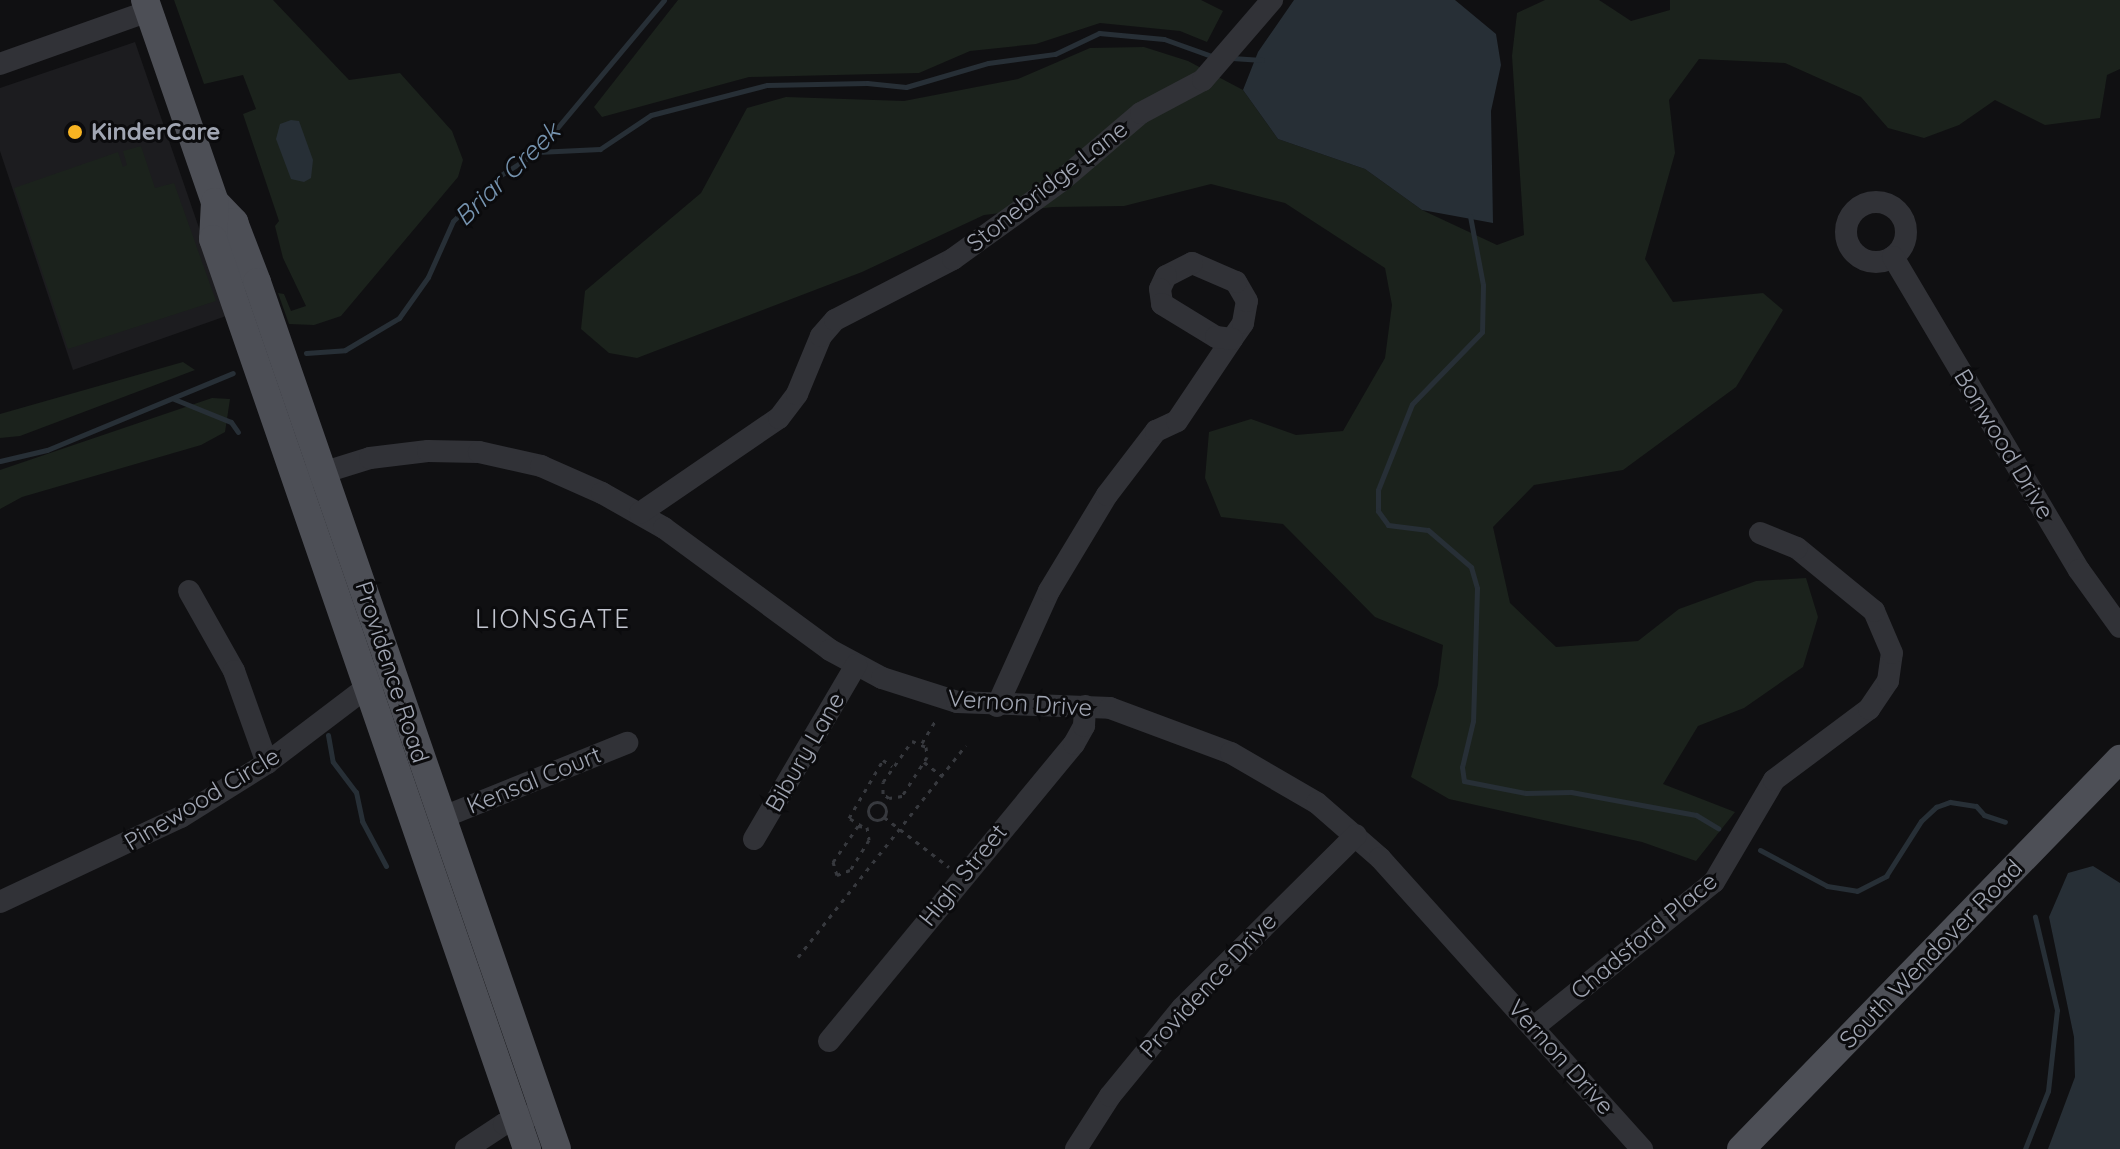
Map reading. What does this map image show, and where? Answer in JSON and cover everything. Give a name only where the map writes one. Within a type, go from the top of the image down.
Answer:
[{"type":"main road","name":"Providence Road","points":[[147,6],[215,202],[238,231],[324,471],[441,818],[530,1116],[527,1149]]},
{"type":"main road","name":"Providence Road","points":[[215,202],[213,239],[365,687],[530,1116],[557,1149]]},
{"type":"main road","name":"South Wendover Road","points":[[1741,1149],[2120,759]]},
{"type":"street","name":"Stonebridge Lane","points":[[640,513],[779,418],[797,394],[821,336],[835,320],[953,259],[1061,181],[1141,113],[1208,74],[1272,0]]},
{"type":"street","points":[[0,64],[147,6]]},
{"type":"street","name":"Bonwood Drive","points":[[1893,257],[2079,570],[2120,627]]},
{"type":"street","points":[[997,706],[1049,591],[1107,495],[1156,431],[1177,421],[1232,339]]},
{"type":"street","name":"Vernon Drive","points":[[297,481],[391,454],[479,452],[552,470],[640,513],[856,665],[929,696],[997,706],[1085,706],[1136,714],[1231,753],[1291,786],[1356,835],[1642,1149]]},
{"type":"street","name":"Chadsford Place","points":[[1534,1027],[1714,882],[1774,780],[1869,709],[1888,681],[1892,653],[1874,611],[1804,552],[1760,533]]},
{"type":"street","points":[[189,591],[234,671],[267,763]]},
{"type":"street","name":"Bibury Lane","points":[[754,839],[856,665]]},
{"type":"street","name":"Pinewood Circle","points":[[0,902],[170,823],[267,763],[390,671]]},
{"type":"street","name":"High Street","points":[[829,1041],[1080,736],[1085,706]]},
{"type":"street","name":"Kensal Court","points":[[441,818],[627,743]]},
{"type":"street","name":"Providence Drive","points":[[1076,1149],[1110,1096],[1175,1015],[1356,835]]},
{"type":"street","points":[[466,1149],[530,1116]]},
{"type":"path","points":[[922,743],[935,721]]},
{"type":"path","points":[[887,797],[902,796],[928,752],[922,743]]},
{"type":"path","points":[[887,797],[883,782],[908,744],[922,743]]},
{"type":"path","points":[[798,957],[966,745]]},
{"type":"path","points":[[884,817],[872,819],[865,827],[854,828],[833,862],[837,875],[850,870],[869,840],[865,827],[849,818],[883,760],[893,767]]},
{"type":"path","points":[[924,762],[942,776]]},
{"type":"path","points":[[887,797],[882,804],[884,817],[961,877]]},
{"type":"path","points":[[872,819],[869,806],[882,804]]},
{"type":"shaded area","points":[[174,0],[273,0],[349,80],[400,73],[452,131],[463,160],[458,177],[341,316],[314,325],[289,324],[278,293],[284,294],[291,311],[306,306],[283,258],[275,226],[279,221],[243,114],[256,109],[243,75],[204,84]]},
{"type":"shaded area","points":[[678,0],[1201,0],[1223,11],[1207,42],[1180,31],[1100,23],[1036,44],[970,51],[919,73],[749,77],[602,117],[594,107]]},
{"type":"shaded area","points":[[1294,0],[1455,0],[1496,34],[1501,65],[1491,111],[1493,223],[1422,210],[1365,169],[1278,139],[1243,90],[1258,52]]},
{"type":"shaded area","points":[[1545,0],[1599,0],[1631,21],[1670,10],[1670,0],[2120,0],[2120,69],[2107,75],[2100,118],[2045,125],[1995,100],[1959,125],[1924,138],[1888,128],[1861,97],[1785,63],[1699,59],[1669,100],[1675,153],[1645,259],[1673,302],[1763,293],[1783,310],[1736,387],[1623,470],[1534,485],[1493,527],[1510,603],[1556,647],[1638,641],[1679,609],[1756,581],[1806,578],[1818,617],[1803,667],[1744,708],[1698,726],[1663,784],[1735,812],[1696,861],[1642,842],[1449,799],[1411,777],[1438,685],[1443,645],[1375,617],[1283,524],[1221,517],[1205,478],[1209,432],[1251,419],[1296,435],[1343,431],[1385,358],[1392,305],[1385,268],[1285,203],[1211,184],[1124,206],[1053,207],[984,215],[862,272],[637,358],[609,353],[581,329],[585,291],[701,193],[747,108],[786,97],[904,101],[1018,79],[1090,48],[1144,47],[1188,61],[1243,90],[1278,139],[1365,169],[1422,210],[1497,245],[1524,235],[1512,56],[1517,13]]},
{"type":"shaded area","points":[[135,42],[229,315],[73,370],[0,151],[0,88]]},
{"type":"shaded area","points":[[299,121],[313,160],[311,178],[304,182],[291,179],[276,139],[280,124]]},
{"type":"shaded area","points":[[141,146],[155,188],[174,183],[216,301],[68,349],[14,188],[118,152],[123,167],[127,165],[123,151]]},
{"type":"shaded area","points":[[183,362],[195,370],[20,436],[0,438],[0,414]]},
{"type":"shaded area","points":[[212,398],[230,399],[225,432],[201,445],[22,497],[0,509],[0,470]]},
{"type":"shaded area","points":[[2093,866],[2120,883],[2120,1149],[2048,1149],[2075,1077],[2074,1037],[2049,917],[2068,873]]},
{"type":"waterway","name":"Briar Creek","points":[[306,353],[345,350],[399,318],[428,277],[453,221],[501,175],[537,152],[664,0]]},
{"type":"waterway","points":[[537,152],[600,149],[651,115],[767,85],[867,83],[906,87],[988,63],[1055,54],[1099,33],[1164,39],[1214,57]]},
{"type":"waterway","points":[[1232,58],[1262,60]]},
{"type":"waterway","points":[[1470,216],[1483,285],[1482,332],[1412,404],[1378,490],[1378,511],[1388,525],[1428,530],[1471,567],[1477,588],[1473,721],[1462,767],[1464,781],[1526,793],[1571,792],[1696,815],[1718,828]]},
{"type":"waterway","name":"Briar Creek","points":[[0,461],[47,450],[233,373]]},
{"type":"waterway","points":[[174,399],[231,422],[238,432]]},
{"type":"waterway","points":[[328,735],[333,762],[356,792],[362,821],[386,866]]},
{"type":"waterway","points":[[1760,850],[1827,886],[1857,891],[1886,876],[1921,821],[1936,807],[1950,802],[1976,806],[1984,815],[2005,822]]},
{"type":"waterway","points":[[2025,1149],[2048,1091],[2057,1010],[2035,917]]},
{"type":"place","name":"KinderCare","points":[[75,132]]},
{"type":"district","name":"LIONSGATE","points":[[553,619]]}]
